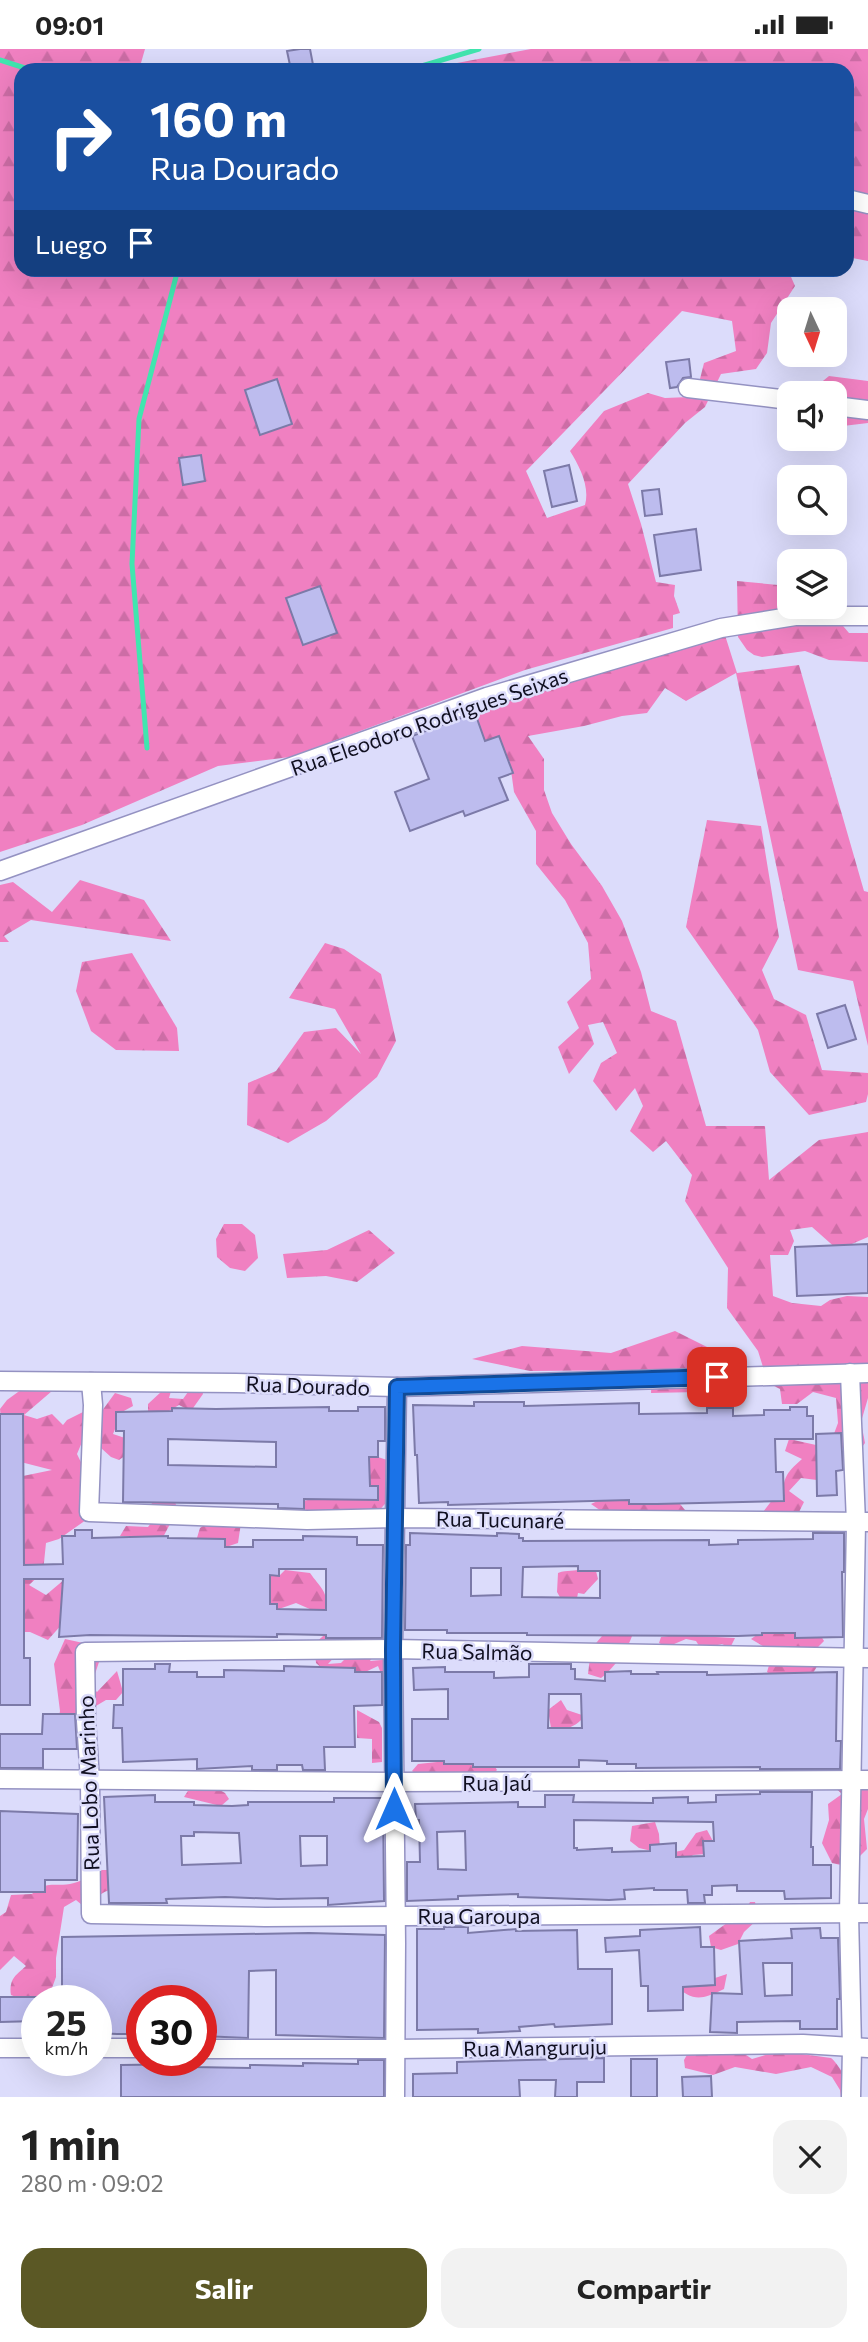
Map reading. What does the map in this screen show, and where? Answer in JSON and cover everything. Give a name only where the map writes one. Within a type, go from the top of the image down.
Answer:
[{"type":"street","points":[[688,388],[777,399]]},
{"type":"street","points":[[847,407],[868,410]]},
{"type":"street","name":"Rua Eleodoro Rodrigues Seixas","points":[[0,871],[487,697],[721,628],[795,616],[868,616]]},
{"type":"street","points":[[851,2097],[860,2048],[849,1914],[860,1780],[862,1523],[859,1373]]},
{"type":"street","name":"Rua Dourado","points":[[0,1381],[397,1387],[859,1373]]},
{"type":"street","name":"Rua Tucunaré","points":[[91,1382],[93,1405],[89,1513],[307,1520],[396,1518],[862,1523]]},
{"type":"street","points":[[395,2097],[393,1649],[397,1387]]},
{"type":"street","name":"Rua Salmão","points":[[85,1652],[393,1649],[860,1658]]},
{"type":"street","name":"Rua Lobo Marinho","points":[[85,1652],[91,1914]]},
{"type":"street","name":"Rua Jaú","points":[[0,1779],[394,1782],[860,1780]]},
{"type":"street","name":"Rua Garoupa","points":[[91,1914],[265,1917],[868,1913]]},
{"type":"street","name":"Rua Manguruju","points":[[217,2049],[789,2044],[860,2048]]},
{"type":"street","points":[[0,2048],[21,2048]]},
{"type":"green space","points":[[0,49],[145,49],[141,63],[14,63],[14,277],[791,277],[795,286],[788,297],[777,297],[777,314],[771,323],[767,353],[756,369],[721,374],[705,407],[685,423],[628,484],[656,582],[675,585],[674,596],[680,613],[673,615],[673,628],[525,670],[290,757],[218,766],[82,825],[0,852]],"holes":[[[682,311],[732,321],[736,351],[704,363],[699,383],[689,397],[665,398],[648,393],[604,411],[570,451],[585,484],[585,505],[547,518],[526,471]]]},
{"type":"green space","points":[[531,49],[868,49],[868,261],[854,258],[854,63],[457,63]]},
{"type":"green space","points":[[829,376],[868,381],[868,423],[847,426],[847,381],[823,381]]},
{"type":"green space","points":[[737,581],[777,585],[777,619],[837,619],[849,633],[868,633],[868,662],[829,660],[805,651],[762,657],[747,650],[738,637]]},
{"type":"green space","points":[[724,632],[737,673],[799,665],[864,891],[868,892],[868,1046],[853,981],[798,970],[736,673],[686,701],[665,688],[647,713],[528,736],[544,759],[544,790],[552,813],[602,886],[622,921],[641,972],[651,1011],[676,1021],[706,1126],[765,1126],[769,1180],[819,1140],[868,1132],[868,1237],[838,1250],[812,1227],[790,1230],[794,1241],[788,1255],[770,1255],[773,1296],[792,1303],[821,1306],[830,1300],[847,1296],[868,1297],[868,1398],[861,1422],[865,1443],[854,1458],[832,1439],[838,1423],[836,1398],[813,1392],[797,1404],[782,1404],[780,1389],[768,1383],[758,1351],[727,1308],[728,1268],[685,1201],[692,1175],[666,1141],[653,1152],[630,1131],[643,1106],[635,1088],[616,1111],[593,1081],[601,1063],[617,1053],[603,1022],[588,1025],[594,1044],[569,1074],[558,1047],[579,1028],[567,1002],[591,979],[588,943],[565,900],[536,864],[536,831],[514,792],[510,763],[499,736],[480,744],[474,710]]},
{"type":"green space","points":[[707,820],[761,826],[779,937],[762,970],[774,999],[806,1015],[822,1070],[868,1073],[866,1102],[809,1115],[770,1072],[758,1030],[686,927]]},
{"type":"green space","points":[[80,880],[144,900],[171,941],[31,920],[4,936],[9,942],[0,942],[0,885],[13,882],[52,912]]},
{"type":"green space","points":[[325,943],[344,949],[381,974],[396,1041],[377,1077],[326,1121],[288,1143],[247,1125],[248,1083],[276,1071],[304,1032],[336,1028],[361,1054],[335,1009],[289,998]]},
{"type":"green space","points":[[132,953],[177,1028],[179,1051],[116,1050],[91,1031],[76,991],[82,962]]},
{"type":"green space","points":[[224,1224],[242,1224],[255,1235],[258,1258],[245,1271],[230,1268],[217,1257],[216,1239]]},
{"type":"green space","points":[[369,1230],[395,1253],[357,1282],[326,1276],[287,1278],[283,1254],[327,1250]]},
{"type":"green space","points":[[675,1331],[739,1363],[746,1387],[651,1393],[652,1370],[530,1371],[472,1359],[522,1346],[611,1353]]},
{"type":"green space","points":[[29,1384],[52,1391],[24,1415],[37,1419],[52,1414],[63,1425],[67,1420],[89,1409],[90,1423],[77,1454],[103,1508],[59,1539],[46,1543],[43,1572],[29,1585],[46,1595],[72,1573],[63,1623],[48,1640],[30,1632],[12,1632],[23,1476],[52,1470],[5,1458],[0,1409],[7,1400]]},
{"type":"green space","points":[[202,1390],[203,1394],[191,1411],[179,1405],[162,1415],[148,1412],[148,1404],[162,1391],[171,1391],[169,1398],[183,1399],[188,1392]]},
{"type":"green space","points":[[115,1393],[131,1398],[133,1406],[122,1412],[113,1434],[131,1440],[132,1451],[119,1460],[101,1448],[99,1415]]},
{"type":"green space","points":[[789,1439],[816,1445],[820,1463],[817,1480],[801,1478],[789,1491],[804,1502],[798,1514],[779,1517],[763,1512],[773,1499],[784,1501],[786,1477],[802,1459],[785,1451]]},
{"type":"green space","points":[[378,1457],[390,1461],[391,1497],[377,1513],[309,1515],[300,1502],[339,1492],[358,1500],[378,1498],[354,1459]]},
{"type":"green space","points":[[173,1495],[176,1505],[161,1541],[120,1536],[126,1526],[148,1527],[154,1519],[151,1499]]},
{"type":"green space","points":[[604,1498],[675,1498],[685,1510],[677,1518],[647,1518],[627,1510],[604,1513],[591,1504]]},
{"type":"green space","points":[[215,1518],[241,1523],[238,1543],[226,1547],[196,1541],[200,1528]]},
{"type":"green space","points":[[595,1567],[598,1579],[584,1594],[578,1593],[577,1598],[561,1599],[557,1592],[558,1573]]},
{"type":"green space","points":[[285,1570],[310,1573],[325,1594],[325,1610],[312,1610],[296,1603],[279,1609],[270,1605],[270,1575],[279,1576]]},
{"type":"green space","points":[[608,1629],[633,1633],[620,1658],[601,1678],[588,1674],[591,1649]]},
{"type":"green space","points":[[330,1630],[339,1636],[339,1652],[328,1664],[341,1663],[372,1631],[381,1636],[384,1648],[370,1661],[404,1658],[399,1669],[384,1681],[378,1666],[361,1674],[349,1668],[324,1670],[316,1663],[314,1644]]},
{"type":"green space","points":[[818,1631],[824,1641],[817,1648],[817,1665],[807,1680],[783,1682],[767,1672],[773,1652],[751,1639],[761,1632]]},
{"type":"green space","points":[[677,1635],[735,1638],[730,1648],[722,1644],[701,1649],[696,1641],[686,1639],[667,1647],[659,1643],[661,1637]]},
{"type":"green space","points":[[65,1639],[88,1644],[99,1662],[91,1686],[97,1692],[117,1671],[123,1692],[116,1700],[106,1700],[79,1716],[59,1716],[54,1664]]},
{"type":"green space","points":[[561,1700],[567,1710],[585,1716],[570,1727],[551,1728],[548,1710]]},
{"type":"green space","points":[[357,1710],[379,1722],[382,1728],[382,1762],[372,1763],[372,1739],[357,1738]]},
{"type":"green space","points":[[491,1760],[497,1770],[487,1781],[425,1782],[412,1771],[418,1764]]},
{"type":"green space","points":[[844,1770],[857,1786],[868,1789],[868,1809],[864,1819],[867,1849],[849,1867],[832,1863],[822,1843],[829,1820],[828,1804],[842,1794],[829,1782]]},
{"type":"green space","points":[[211,1785],[225,1793],[229,1799],[221,1806],[184,1797],[191,1786]]},
{"type":"green space","points":[[655,1822],[660,1851],[670,1853],[684,1850],[696,1833],[707,1830],[714,1843],[706,1854],[693,1855],[681,1867],[656,1852],[639,1848],[630,1841],[632,1826]]},
{"type":"green space","points":[[100,1870],[108,1870],[118,1889],[100,1895],[89,1911],[76,1900],[64,1907],[53,1985],[21,1985],[21,1999],[11,1995],[12,1981],[26,1966],[14,1956],[0,1970],[0,1916],[6,1912],[11,1895],[32,1894],[47,1885],[68,1884],[87,1878]]},
{"type":"green space","points":[[750,1902],[755,1902],[759,1918],[744,1932],[738,1944],[721,1950],[711,1947],[709,1936],[731,1920],[741,1917]]},
{"type":"green space","points":[[727,1974],[724,1989],[708,1996],[686,1994],[672,1984],[712,1979]]},
{"type":"green space","points":[[739,2050],[752,2059],[779,2051],[831,2058],[841,2070],[855,2097],[841,2097],[832,2077],[811,2067],[776,2074],[735,2067],[713,2075],[685,2068],[684,2060],[688,2053]]},
{"type":"building","points":[[310,49],[313,63],[290,63],[287,51]]},
{"type":"building","points":[[689,359],[691,377],[683,378],[677,387],[670,388],[666,362]]},
{"type":"building","points":[[277,379],[292,424],[260,435],[245,390]]},
{"type":"building","points":[[201,455],[205,481],[183,485],[179,458]]},
{"type":"building","points":[[569,465],[577,501],[552,507],[544,471]]},
{"type":"building","points":[[659,489],[662,514],[645,516],[642,491]]},
{"type":"building","points":[[696,529],[701,570],[660,576],[654,535]]},
{"type":"building","points":[[320,586],[337,633],[303,645],[286,598]]},
{"type":"building","points":[[475,713],[485,741],[499,736],[513,773],[499,778],[508,800],[465,816],[463,811],[410,831],[395,792],[429,779],[412,736]]},
{"type":"building","points":[[845,1005],[856,1039],[828,1048],[817,1014]]},
{"type":"building","points":[[868,1244],[868,1293],[797,1296],[795,1247]]},
{"type":"building","points":[[474,1402],[524,1402],[524,1406],[639,1403],[639,1414],[707,1413],[707,1408],[733,1408],[733,1416],[764,1415],[764,1410],[807,1407],[807,1416],[813,1416],[813,1439],[775,1439],[776,1472],[783,1472],[784,1501],[657,1504],[629,1504],[629,1500],[448,1505],[448,1502],[419,1503],[413,1405],[474,1406]]},
{"type":"building","points":[[329,1407],[329,1411],[358,1411],[358,1407],[385,1407],[385,1441],[378,1441],[378,1457],[369,1457],[370,1486],[378,1486],[378,1500],[304,1499],[304,1509],[278,1508],[278,1504],[123,1502],[124,1431],[116,1431],[116,1412],[172,1411],[172,1408]],"holes":[[[168,1439],[276,1442],[276,1467],[168,1465]]]},
{"type":"building","points":[[0,1414],[23,1414],[24,1565],[63,1564],[62,1536],[75,1536],[75,1530],[92,1530],[92,1538],[168,1536],[225,1539],[225,1547],[253,1547],[253,1540],[303,1540],[303,1536],[357,1537],[357,1545],[383,1545],[382,1638],[326,1638],[326,1635],[277,1634],[277,1637],[59,1637],[63,1579],[24,1579],[24,1658],[30,1658],[30,1705],[0,1705]],"holes":[[[279,1569],[326,1569],[326,1610],[277,1609],[277,1604],[270,1604],[270,1575],[279,1576]]]},
{"type":"building","points":[[841,1433],[843,1470],[836,1471],[837,1495],[817,1496],[816,1434]]},
{"type":"building","points":[[410,1533],[497,1536],[497,1533],[519,1534],[523,1541],[709,1540],[709,1545],[738,1544],[738,1540],[813,1539],[813,1533],[844,1533],[843,1637],[795,1638],[795,1633],[738,1636],[527,1635],[405,1630],[406,1545],[410,1545]],"holes":[[[578,1566],[578,1571],[600,1571],[600,1598],[522,1597],[523,1567]],[[471,1568],[501,1568],[501,1595],[471,1596]]]},
{"type":"building","points":[[155,1664],[170,1664],[169,1672],[197,1672],[197,1677],[224,1677],[224,1670],[284,1671],[284,1666],[355,1668],[355,1672],[382,1672],[382,1705],[354,1706],[355,1747],[324,1747],[325,1770],[303,1770],[302,1765],[277,1765],[277,1770],[252,1770],[252,1766],[197,1769],[197,1759],[123,1762],[122,1728],[113,1728],[114,1705],[123,1705],[123,1669],[155,1669]]},
{"type":"building","points":[[529,1664],[571,1664],[571,1669],[575,1669],[575,1679],[605,1681],[605,1672],[707,1672],[707,1675],[837,1672],[836,1741],[841,1741],[840,1769],[636,1768],[636,1764],[579,1760],[579,1767],[473,1767],[473,1764],[444,1764],[444,1761],[412,1761],[412,1719],[448,1719],[448,1689],[414,1690],[413,1668],[445,1667],[445,1672],[494,1672],[494,1678],[529,1677]],"holes":[[[549,1694],[581,1694],[582,1728],[548,1728]]]},
{"type":"building","points":[[43,1714],[75,1714],[77,1749],[43,1749],[43,1768],[0,1768],[0,1734],[42,1734]]},
{"type":"building","points":[[812,1792],[813,1865],[831,1865],[831,1898],[785,1899],[784,1891],[737,1891],[737,1885],[712,1886],[712,1895],[704,1895],[705,1903],[688,1903],[687,1890],[654,1888],[624,1890],[625,1899],[609,1900],[518,1897],[518,1894],[407,1901],[407,1862],[420,1862],[419,1820],[416,1820],[415,1804],[518,1802],[518,1807],[545,1807],[545,1795],[574,1795],[573,1802],[653,1803],[653,1798],[688,1797],[688,1803],[716,1802],[716,1795]],"holes":[[[574,1820],[713,1822],[714,1841],[703,1841],[704,1856],[676,1857],[676,1843],[650,1845],[650,1851],[612,1852],[612,1848],[577,1850],[574,1848]],[[465,1831],[466,1870],[438,1869],[437,1832]]]},
{"type":"building","points":[[155,1795],[155,1802],[232,1806],[248,1805],[248,1802],[334,1802],[334,1798],[383,1798],[384,1901],[328,1905],[328,1898],[225,1897],[166,1899],[167,1903],[109,1903],[104,1797]],"holes":[[[194,1832],[239,1833],[241,1863],[182,1865],[181,1836],[194,1836]],[[300,1836],[327,1836],[327,1865],[301,1866]]]},
{"type":"building","points":[[0,1811],[78,1814],[77,1880],[45,1880],[45,1892],[0,1892]]},
{"type":"building","points":[[468,1927],[468,1933],[516,1929],[577,1930],[578,1969],[612,1969],[612,2024],[555,2027],[554,2024],[519,2027],[520,2031],[478,2033],[478,2029],[417,2030],[417,1929]]},
{"type":"building","points":[[700,1927],[701,1947],[714,1947],[715,1985],[683,1987],[683,2010],[648,2011],[648,1986],[641,1986],[639,1950],[606,1952],[605,1938],[640,1936],[640,1930]]},
{"type":"building","points":[[820,1928],[821,1938],[838,1938],[840,1999],[837,1999],[837,2029],[800,2029],[800,2021],[737,2022],[737,2033],[710,2032],[712,1993],[742,1994],[739,1941],[792,1938],[791,1929]],"holes":[[[763,1963],[792,1963],[792,1995],[765,1996]]]},
{"type":"building","points":[[309,1933],[385,1935],[384,2038],[276,2035],[276,1970],[249,1971],[248,2038],[217,2037],[217,1985],[126,1985],[126,2034],[112,2034],[112,1985],[62,1985],[62,1937]]},
{"type":"building","points":[[0,1997],[21,1997],[21,2021],[0,2022]]},
{"type":"building","points":[[604,2058],[604,2082],[577,2082],[577,2097],[555,2097],[556,2080],[519,2080],[520,2097],[413,2097],[413,2074],[457,2073],[457,2062]]},
{"type":"building","points":[[631,2059],[657,2059],[657,2097],[631,2097]]},
{"type":"building","points":[[358,2060],[384,2060],[384,2097],[121,2097],[121,2065],[126,2065],[126,2076],[217,2076],[217,2067],[303,2066],[303,2063],[358,2064]]},
{"type":"building","points":[[711,2076],[712,2097],[683,2097],[682,2077]]},
{"type":"waterway","points":[[432,63],[479,49]]},
{"type":"waterway","points":[[0,60],[14,65]]},
{"type":"waterway","points":[[147,748],[132,564],[139,419],[176,277]]},
{"type":"route","points":[[394,1809],[393,1649],[397,1387],[717,1377]]}]
